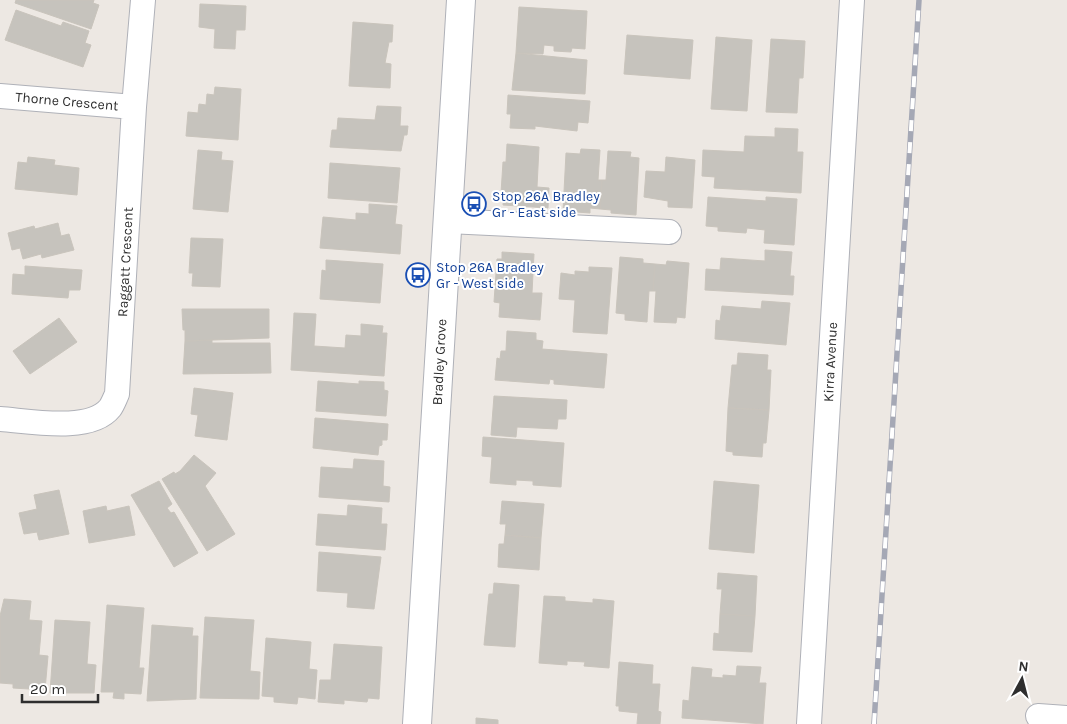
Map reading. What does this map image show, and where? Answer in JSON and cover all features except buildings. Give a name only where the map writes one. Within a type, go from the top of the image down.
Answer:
[{"type":"street","name":"Raggatt Crescent","points":[[0,419],[80,424],[97,418],[109,409],[117,394],[134,107],[143,0]]},
{"type":"street","name":"Bradley Grove","points":[[418,724],[462,0]]},
{"type":"street","name":"Kirra Avenue","points":[[809,724],[852,0]]},
{"type":"street","name":"Thorne Crescent","points":[[0,96],[134,107]]},
{"type":"street","points":[[448,221],[669,232]]},
{"type":"street","points":[[1038,716],[1067,718]]},
{"type":"railway","points":[[874,724],[919,0]]},
{"type":"place","name":"Stop 26A Bradley Gr - East side","points":[[474,204]]},
{"type":"place","name":"Stop 26A Bradley Gr - West side","points":[[418,275]]}]
